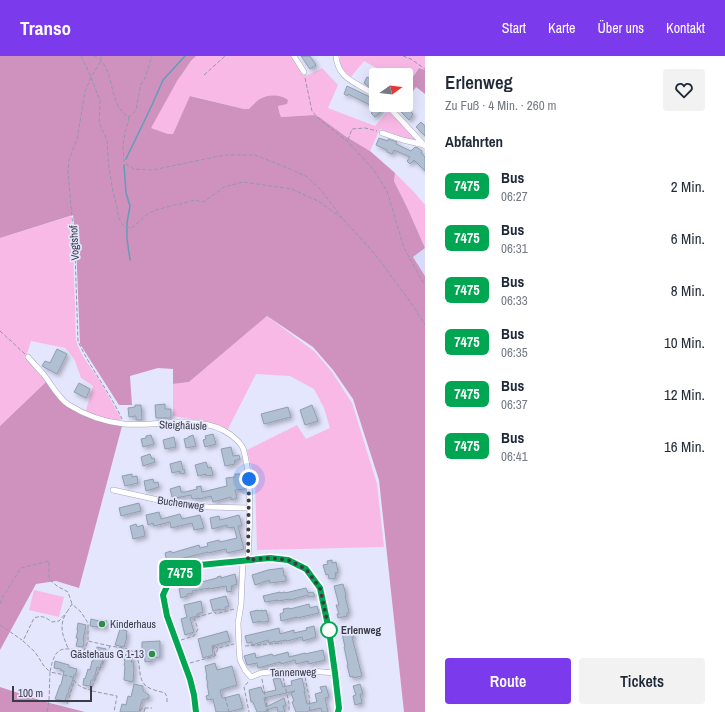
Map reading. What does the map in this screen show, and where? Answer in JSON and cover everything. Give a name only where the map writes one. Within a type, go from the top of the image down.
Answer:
[{"type":"street","points":[[294,56],[304,72]]},
{"type":"street","points":[[336,56],[336,63],[339,70],[349,79],[369,92]]},
{"type":"street","points":[[394,112],[425,145]]},
{"type":"street","points":[[382,133],[425,145]]},
{"type":"street","name":"Steighäusle","points":[[28,357],[43,373],[61,398],[69,405],[98,419],[125,424],[192,423],[211,425],[224,430],[238,441],[243,448],[246,457],[249,479],[249,508],[246,561],[238,623],[238,645],[240,660],[244,670],[251,677]]},
{"type":"street","name":"Buchenweg","points":[[113,490],[172,503],[208,507],[249,508]]},
{"type":"street","points":[[196,712],[190,679],[167,616],[163,595],[170,580],[184,569],[200,565],[270,558],[288,560],[306,569],[320,588],[329,630],[339,708],[338,712]]},
{"type":"street","name":"Tannenweg","points":[[251,677],[261,672],[281,671],[335,673]]},
{"type":"path","points":[[81,56],[100,101],[99,123],[107,140],[109,168],[113,192],[119,219],[126,228],[131,228],[136,225],[143,217],[151,212],[195,200],[202,202],[224,187],[243,182],[292,189],[320,202],[344,220]]},
{"type":"path","points":[[94,56],[101,61],[108,73],[118,104],[125,115],[129,117]]},
{"type":"path","points":[[101,56],[101,61]]},
{"type":"path","points":[[152,56],[141,84],[136,109],[129,117],[125,132],[123,145],[124,161],[127,165],[134,169],[152,170],[225,155],[255,155],[306,176],[322,191],[344,220],[374,253],[412,304],[425,325]]},
{"type":"path","points":[[204,75],[225,56]]},
{"type":"path","points":[[403,56],[411,59],[425,69]]},
{"type":"path","name":"Vogtshof","points":[[101,61],[91,77],[85,92],[77,139],[69,160],[75,252],[78,341],[82,352],[116,406],[125,424]]},
{"type":"path","points":[[304,72],[312,111],[319,119],[347,141],[373,169],[387,191],[404,248],[425,286]]},
{"type":"path","points":[[347,141],[352,129],[364,128],[382,133]]},
{"type":"path","points":[[0,331],[28,357]]},
{"type":"path","points":[[0,604],[20,568],[49,561],[49,579],[57,586],[68,592],[72,604],[81,612],[88,624],[88,641],[84,651],[61,649],[55,654],[50,672],[47,712]]},
{"type":"path","points":[[68,649],[62,634],[62,622],[72,604]]},
{"type":"path","points":[[176,641],[194,636],[198,630],[194,618],[215,612],[216,614],[240,608]]},
{"type":"path","points":[[23,641],[34,618],[40,616],[52,622],[59,622],[67,612]]},
{"type":"path","points":[[0,625],[23,641],[50,672],[72,677],[74,682],[82,688],[117,696],[114,712]]},
{"type":"path","points":[[88,641],[132,651],[137,658],[140,676],[144,684],[149,688],[165,693],[167,703]]},
{"type":"path","points":[[216,656],[213,646],[218,648],[238,645],[282,643]]},
{"type":"path","points":[[91,690],[110,646]]},
{"type":"path","points":[[216,656],[218,648]]},
{"type":"path","points":[[184,664],[216,656]]},
{"type":"path","points":[[281,671],[289,703],[289,712]]},
{"type":"path","points":[[303,671],[309,696],[310,712]]},
{"type":"path","points":[[261,672],[268,712]]},
{"type":"path","points":[[249,712],[244,687],[251,677]]},
{"type":"path","points":[[67,704],[74,682]]},
{"type":"path","points":[[225,697],[229,712]]},
{"type":"path","points":[[140,711],[141,709],[145,708],[152,708]]},
{"type":"path","points":[[144,712],[145,708]]},
{"type":"shaded area","points":[[0,56],[196,56],[177,81],[151,128],[168,134],[173,134],[190,96],[249,109],[258,100],[265,97],[279,96],[288,100],[287,104],[278,106],[281,117],[314,115],[319,117],[345,136],[370,151],[395,173],[394,181],[425,248],[413,257],[425,276],[425,712],[404,712],[379,480],[353,399],[333,370],[313,347],[267,316],[189,382],[173,384],[173,369],[158,368],[130,376],[132,405],[119,405],[80,344],[76,244],[73,215],[0,238]]},
{"type":"shaded area","points":[[196,56],[293,56],[303,75],[308,75],[322,68],[338,85],[328,108],[375,126],[387,112],[389,112],[419,141],[411,140],[380,129],[370,151],[314,115],[281,117],[278,106],[256,102],[249,109],[244,109],[191,96],[173,134],[168,134],[150,128],[182,72]]},
{"type":"shaded area","points":[[340,56],[425,56],[425,70],[419,68],[413,77],[413,68],[376,68],[364,61],[351,77],[345,72],[340,63]]},
{"type":"shaded area","points":[[419,68],[425,70],[425,94],[416,87],[413,91],[413,77]]},
{"type":"shaded area","points":[[395,173],[425,205],[425,248],[394,181]]},
{"type":"shaded area","points":[[71,216],[76,340],[84,357],[104,387],[121,419],[117,422],[92,415],[86,410],[93,386],[81,378],[75,361],[65,348],[31,341],[26,357],[47,381],[0,426],[0,238]]},
{"type":"shaded area","points":[[425,248],[425,276],[413,257]]},
{"type":"shaded area","points":[[267,316],[315,352],[332,372],[352,403],[377,484],[384,547],[257,550],[255,482],[247,450],[297,425],[306,439],[330,428],[324,408],[314,389],[290,376],[256,374],[228,429],[205,422],[173,416],[173,384],[189,382]]},
{"type":"shaded area","points":[[47,381],[62,403],[122,426],[79,588],[56,581],[36,584],[0,650],[0,426]]},
{"type":"shaded area","points":[[34,590],[64,597],[59,617],[29,610]]},
{"type":"shaded area","points":[[0,687],[46,702],[85,712],[0,712]]},
{"type":"building","points":[[301,56],[310,56],[316,65],[310,69]]},
{"type":"building","points":[[367,77],[369,78],[369,87],[364,83]]},
{"type":"building","points":[[347,86],[369,97],[369,104],[348,94],[347,96],[344,94]]},
{"type":"building","points":[[372,112],[380,112],[375,117],[371,113]]},
{"type":"building","points":[[401,112],[411,112],[413,114],[409,120]]},
{"type":"building","points":[[421,122],[425,126],[425,136],[416,127]]},
{"type":"building","points":[[379,138],[397,142],[396,144],[411,151],[415,147],[418,148],[422,151],[421,153],[425,157],[425,171],[414,160],[410,164],[407,161],[410,157],[394,150],[392,154],[376,145]]},
{"type":"building","points":[[57,349],[67,354],[57,374],[42,366],[45,361],[50,363]]},
{"type":"building","points":[[79,383],[90,389],[86,398],[74,392]]},
{"type":"building","points":[[165,404],[165,409],[171,409],[171,418],[156,418],[155,405]]},
{"type":"building","points":[[135,405],[141,405],[142,420],[136,420],[136,416],[129,417],[128,408],[135,407]]},
{"type":"building","points":[[312,405],[318,421],[305,425],[300,410]]},
{"type":"building","points":[[288,407],[291,417],[264,424],[261,414]]},
{"type":"building","points":[[213,434],[216,444],[205,447],[203,440],[206,439],[205,436]]},
{"type":"building","points":[[151,435],[154,444],[143,447],[141,439]]},
{"type":"building","points":[[193,435],[196,446],[186,448],[184,439]]},
{"type":"building","points":[[174,437],[176,447],[165,449],[163,440]]},
{"type":"building","points":[[231,447],[233,456],[239,455],[240,459],[234,461],[235,464],[225,466],[221,449]]},
{"type":"building","points":[[150,454],[152,459],[154,458],[155,462],[143,466],[141,457]]},
{"type":"building","points":[[181,461],[185,473],[181,474],[180,471],[172,473],[170,464]]},
{"type":"building","points":[[206,462],[208,468],[211,467],[213,475],[206,476],[206,474],[198,476],[195,465]]},
{"type":"building","points":[[132,474],[132,477],[137,476],[138,483],[125,486],[122,476]]},
{"type":"building","points":[[235,474],[240,474],[241,480],[244,480],[245,489],[235,490],[237,498],[231,500],[231,497],[213,502],[211,496],[199,499],[192,499],[191,495],[176,498],[176,496],[172,497],[170,489],[180,486],[181,492],[185,492],[197,489],[196,487],[201,486],[202,492],[227,486],[226,478],[235,477]]},
{"type":"building","points":[[153,479],[154,483],[158,482],[159,487],[146,491],[144,481]]},
{"type":"building","points":[[139,503],[141,511],[121,516],[119,508]]},
{"type":"building","points":[[159,512],[161,519],[180,514],[182,519],[200,515],[204,528],[194,530],[192,523],[171,528],[170,522],[154,526],[153,523],[148,525],[146,515]]},
{"type":"building","points":[[239,515],[242,525],[238,526],[244,549],[227,553],[226,549],[208,552],[167,562],[165,553],[171,551],[172,553],[199,545],[200,548],[208,546],[207,543],[237,538],[234,527],[228,528],[227,525],[212,529],[210,518],[219,516],[220,520]]},
{"type":"building","points":[[136,524],[137,527],[143,525],[145,536],[133,539],[130,526]]},
{"type":"building","points":[[332,560],[332,563],[336,562],[338,572],[335,573],[336,578],[329,579],[323,565],[328,564],[327,561]]},
{"type":"building","points":[[283,568],[286,581],[270,583],[269,580],[255,585],[252,575],[268,570]]},
{"type":"building","points":[[235,574],[237,584],[231,586],[232,591],[227,592],[226,586],[209,588],[192,591],[193,593],[187,594],[187,596],[181,598],[179,589],[217,577],[221,576],[221,578]]},
{"type":"building","points":[[343,584],[349,612],[347,613],[347,616],[338,618],[337,614],[339,614],[336,605],[339,605],[334,586]]},
{"type":"building","points":[[306,588],[308,593],[313,592],[315,596],[309,597],[308,595],[290,600],[265,602],[263,596],[280,592],[285,593]]},
{"type":"building","points":[[226,596],[229,606],[225,607],[226,609],[213,611],[210,600]]},
{"type":"building","points":[[201,601],[203,612],[190,618],[194,632],[185,635],[181,619],[187,617],[184,605]]},
{"type":"building","points":[[309,604],[310,608],[317,606],[319,613],[281,621],[280,614],[284,612],[283,609],[290,609]]},
{"type":"building","points":[[266,610],[269,621],[253,623],[250,612]]},
{"type":"building","points":[[91,619],[107,621],[105,628],[90,626]]},
{"type":"building","points":[[78,623],[86,625],[83,647],[76,646],[78,638],[76,638]]},
{"type":"building","points":[[314,626],[316,637],[303,641],[302,637],[287,641],[275,641],[269,643],[268,640],[252,645],[252,642],[247,643],[245,636],[279,628],[280,634],[294,630],[294,633],[307,630],[306,628]]},
{"type":"building","points":[[351,626],[354,637],[352,637],[362,676],[353,678],[353,676],[350,677],[347,665],[341,629]]},
{"type":"building","points":[[120,629],[127,631],[124,647],[115,645]]},
{"type":"building","points":[[227,631],[230,641],[212,646],[213,655],[203,658],[198,639]]},
{"type":"building","name":"Gästehaus G 1-13","points":[[160,641],[160,657],[152,658],[152,661],[145,662],[144,651],[142,651],[142,642]]},
{"type":"building","points":[[97,647],[106,649],[102,663],[100,668],[97,667],[94,680],[91,680],[90,686],[83,685],[84,678],[85,679],[88,669],[90,670]]},
{"type":"building","points":[[323,650],[325,660],[309,664],[308,661],[296,664],[295,660],[281,664],[280,662],[258,668],[257,663],[247,665],[244,656],[255,653],[256,658],[288,652],[289,657]]},
{"type":"building","points":[[126,654],[133,655],[131,662],[134,662],[133,682],[124,680],[124,660]]},
{"type":"building","points":[[55,661],[77,669],[65,701],[55,699],[61,685],[64,671],[54,668]]},
{"type":"building","points":[[215,663],[217,670],[232,666],[237,685],[220,690],[222,698],[239,694],[243,708],[229,712],[216,712],[213,699],[207,700],[206,696],[209,695],[205,666]]},
{"type":"building","points":[[280,678],[283,687],[292,685],[291,681],[302,678],[307,704],[317,702],[315,694],[322,692],[320,687],[326,686],[329,697],[325,698],[328,712],[322,712],[321,708],[308,712],[296,712],[292,702],[294,701],[291,693],[295,691],[264,698],[266,707],[284,698],[286,705],[283,706],[285,712],[278,712],[277,707],[264,712],[257,712],[253,702],[251,702],[249,690],[261,687],[263,693],[276,690],[273,679]]},
{"type":"building","points":[[134,684],[143,686],[143,691],[149,695],[149,698],[142,700],[139,712],[120,712],[122,704],[126,705],[128,696],[131,697]]},
{"type":"building","points":[[360,684],[363,694],[360,694],[362,703],[355,705],[353,696],[356,695],[353,686]]},
{"type":"waterway","points":[[126,159],[163,80],[185,56]]},
{"type":"waterway","points":[[124,165],[126,193],[130,206],[127,223],[127,239],[130,260]]},
{"type":"bus line","name":"7475","points":[[196,712],[190,679],[167,616],[163,595],[170,580],[184,569],[200,565],[270,558],[288,560],[306,569],[320,588],[329,630],[339,708],[338,712]]},
{"type":"place","name":"Kinderhaus","points":[[102,624]]},
{"type":"place","name":"Erlenweg","points":[[329,630]]},
{"type":"place","name":"Gästehaus G 1-13","points":[[152,654]]},
{"type":"route","points":[[249,479],[248,560],[270,558],[288,560],[306,569],[320,588],[329,630]]}]
